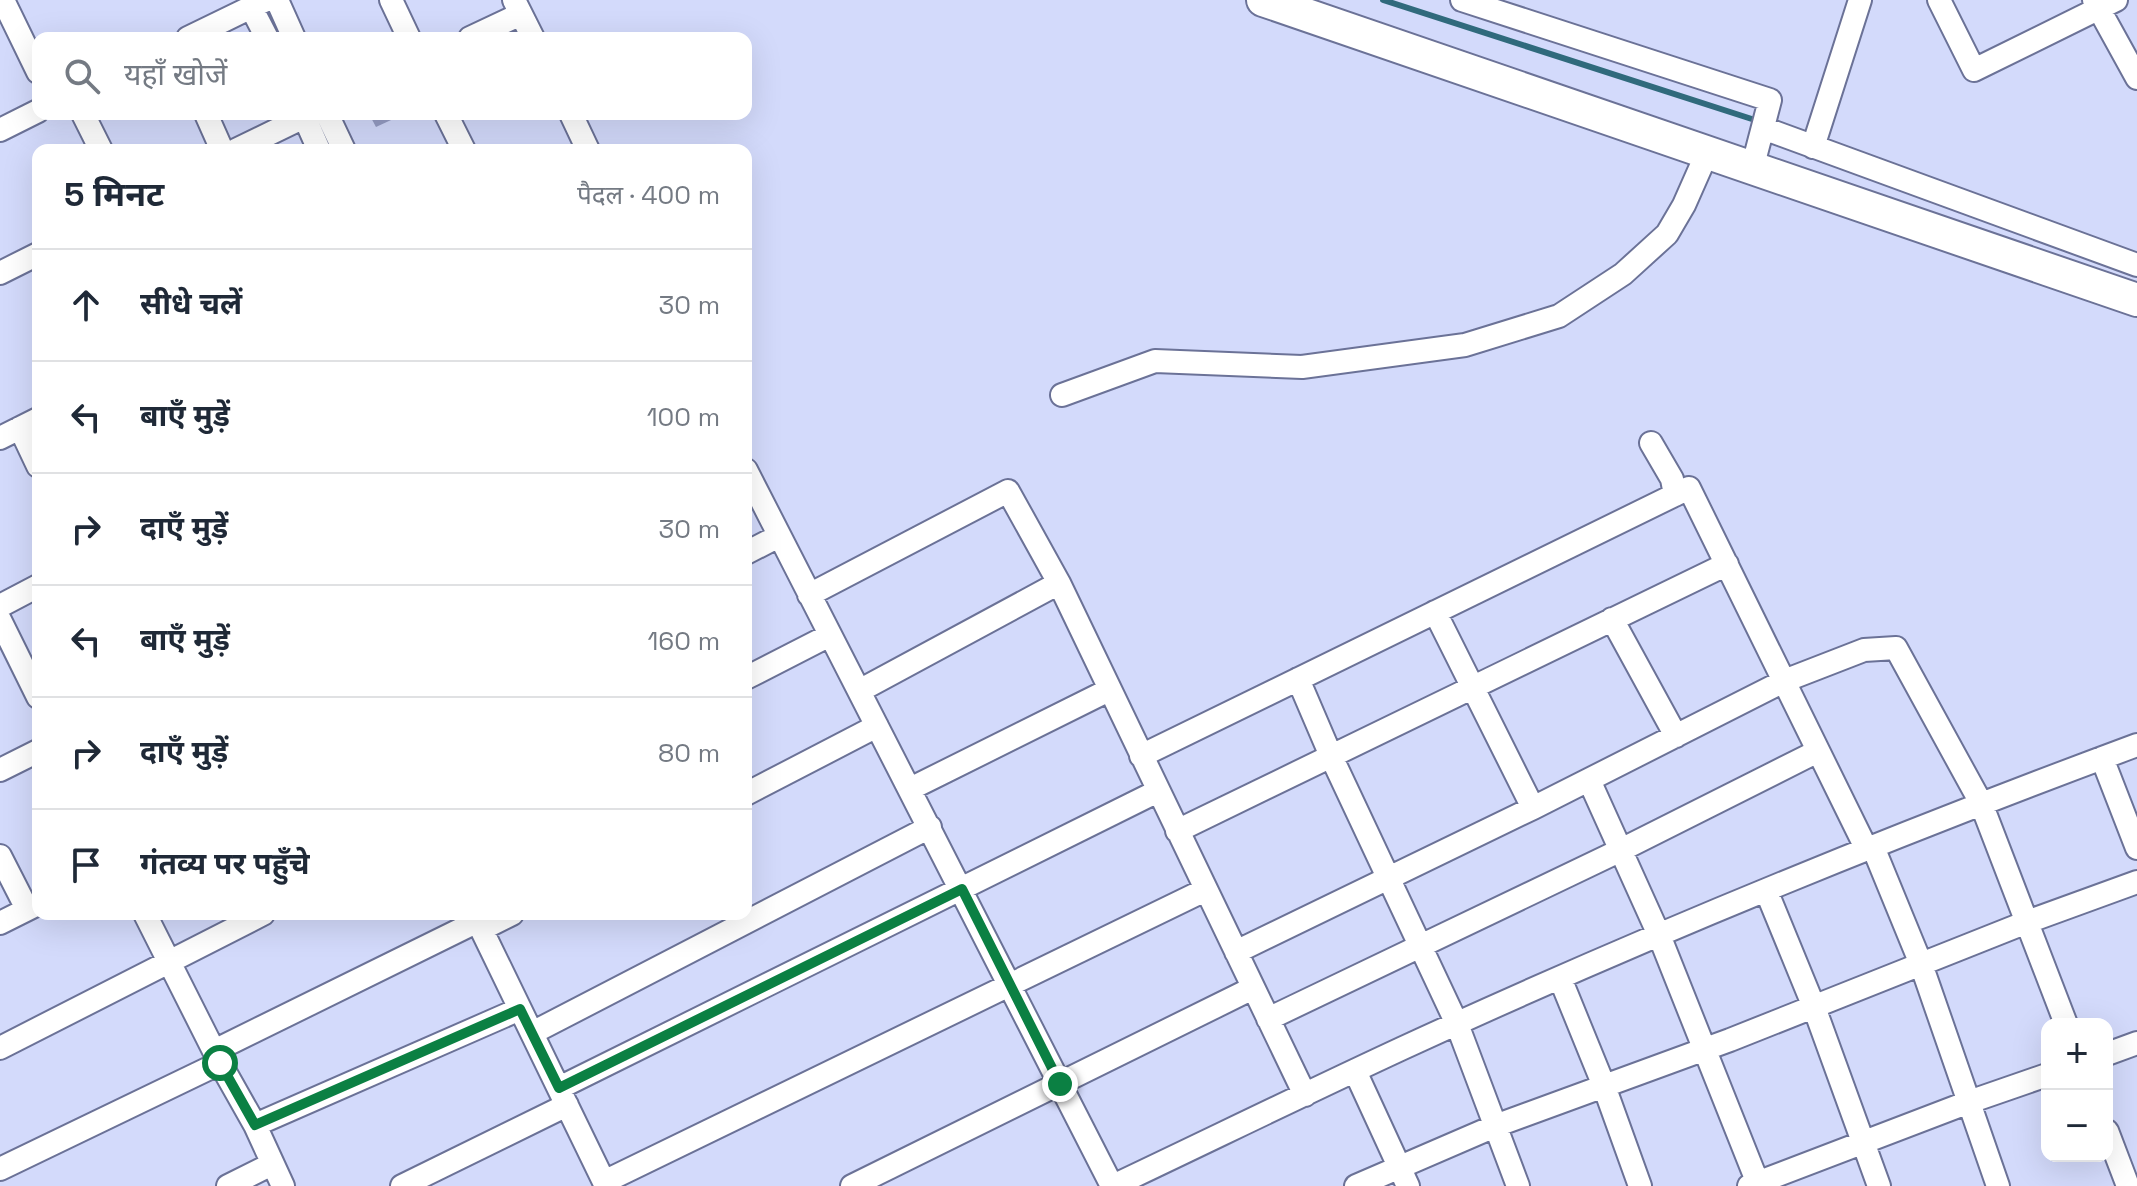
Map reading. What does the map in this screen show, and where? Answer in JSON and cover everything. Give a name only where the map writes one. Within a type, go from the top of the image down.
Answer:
[{"type":"highway","points":[[1263,0],[2137,300]]},
{"type":"street","points":[[3,0],[8,28],[32,63]]},
{"type":"street","points":[[277,0],[291,32]]},
{"type":"street","points":[[391,0],[406,32]]},
{"type":"street","points":[[1462,0],[1770,100],[1752,169]]},
{"type":"street","points":[[1813,147],[1860,0]]},
{"type":"street","points":[[1939,0],[1974,70],[2103,3],[2137,78]]},
{"type":"street","points":[[200,32],[258,4],[265,32]]},
{"type":"street","points":[[479,32],[518,7],[530,32]]},
{"type":"street","points":[[0,130],[32,114]]},
{"type":"street","points":[[86,120],[98,144]]},
{"type":"street","points":[[209,120],[219,144]]},
{"type":"street","points":[[249,144],[300,120]]},
{"type":"street","points":[[312,120],[318,144]]},
{"type":"street","points":[[316,120],[338,144]]},
{"type":"street","points":[[449,120],[461,144]]},
{"type":"street","points":[[573,120],[581,144]]},
{"type":"street","points":[[1763,128],[2137,265]]},
{"type":"street","points":[[1062,395],[1155,361],[1302,367],[1465,345],[1559,316],[1623,274],[1667,234],[1684,205],[1707,153]]},
{"type":"street","points":[[0,273],[32,257]]},
{"type":"street","points":[[13,428],[32,457]]},
{"type":"street","points":[[1651,443],[1672,479],[1675,495]]},
{"type":"street","points":[[752,482],[1112,1186],[1457,1024],[1659,935],[1981,803],[2137,745]]},
{"type":"street","points":[[1141,756],[1689,488],[1818,751],[1870,848],[1921,964],[1998,1186]]},
{"type":"street","points":[[809,595],[1008,491],[1059,583],[1305,1095]]},
{"type":"street","points":[[752,550],[779,536]]},
{"type":"street","points":[[1177,831],[1727,564]]},
{"type":"street","points":[[859,691],[1059,583]]},
{"type":"street","points":[[0,606],[32,589]]},
{"type":"street","points":[[1435,612],[1533,808]]},
{"type":"street","points":[[1612,619],[1676,736]]},
{"type":"street","points":[[0,620],[32,685]]},
{"type":"street","points":[[752,675],[830,635]]},
{"type":"street","points":[[1236,952],[1533,808],[1784,681],[1864,650],[1896,648],[1981,803],[2064,1018]]},
{"type":"street","points":[[1298,679],[1457,1024],[1518,1186]]},
{"type":"street","points":[[910,789],[1109,690]]},
{"type":"street","points":[[752,791],[877,726]]},
{"type":"street","points":[[1268,1019],[1621,850],[1818,751]]},
{"type":"street","points":[[0,770],[32,754]]},
{"type":"street","points":[[2102,758],[2137,848]]},
{"type":"street","points":[[1589,780],[1706,1049],[1755,1185],[2041,1077]]},
{"type":"street","points":[[402,1186],[563,1096],[1158,791]]},
{"type":"street","points":[[752,919],[930,827]]},
{"type":"street","points":[[0,856],[32,904]]},
{"type":"street","points":[[1356,1186],[1404,1177],[1495,1126],[1706,1049],[2027,922],[2137,882]]},
{"type":"street","points":[[0,1169],[478,921],[605,1184],[1205,890]]},
{"type":"street","points":[[1766,890],[1814,1007],[1879,1186]]},
{"type":"street","points":[[0,923],[32,907]]},
{"type":"street","points":[[148,920],[255,1125],[283,1186]]},
{"type":"street","points":[[0,1048],[251,920]]},
{"type":"street","points":[[532,1033],[750,920]]},
{"type":"street","points":[[1560,978],[1640,1186]]},
{"type":"street","points":[[852,1186],[1253,988]]},
{"type":"street","points":[[255,1125],[520,1009]]},
{"type":"street","points":[[2113,1052],[2137,1043]]},
{"type":"street","points":[[1355,1071],[1404,1177]]},
{"type":"street","points":[[2113,1147],[2128,1186]]},
{"type":"street","points":[[228,1186],[272,1164]]},
{"type":"building","points":[[372,120],[391,120],[376,127]]},
{"type":"waterway","points":[[1383,0],[1758,121]]},
{"type":"route","points":[[220,1063],[255,1125],[520,1009],[559,1088],[962,889],[1060,1084]]}]
